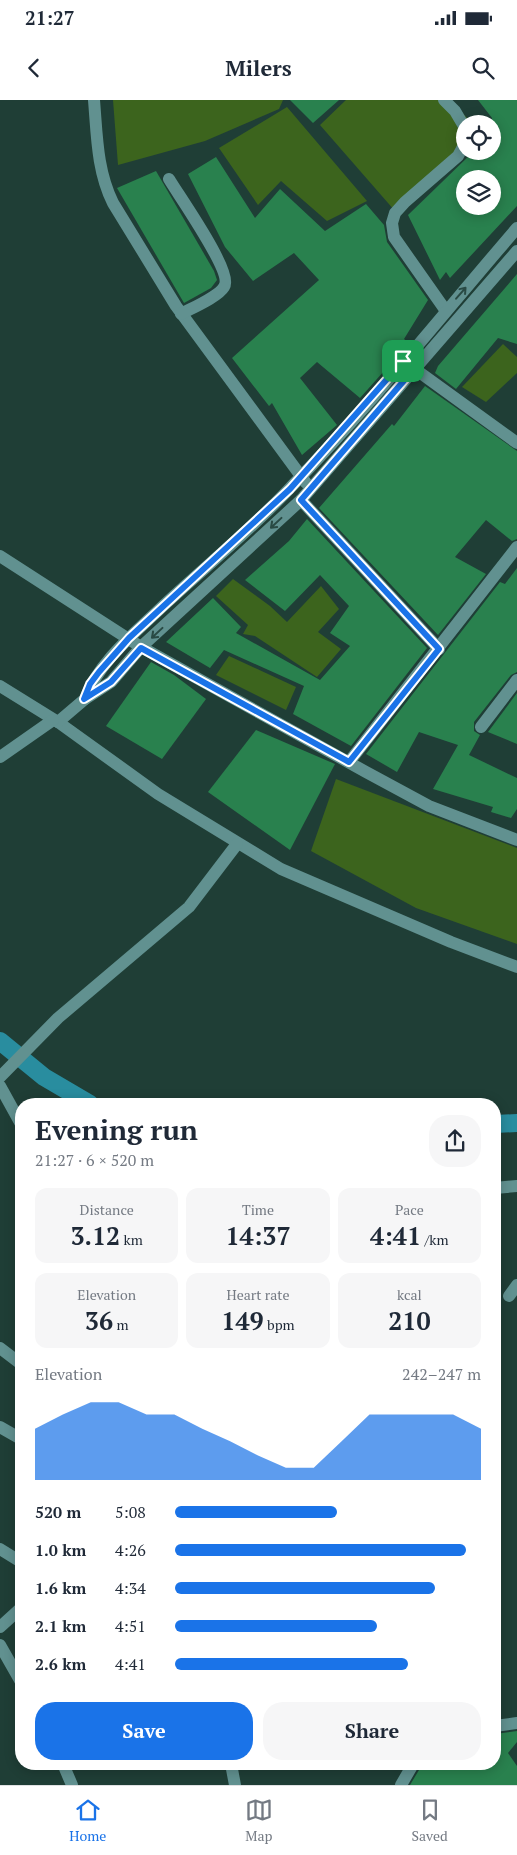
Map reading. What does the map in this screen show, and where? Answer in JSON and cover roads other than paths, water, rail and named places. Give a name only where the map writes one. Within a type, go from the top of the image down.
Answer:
[{"type":"street","points":[[94,100],[100,168],[104,185],[112,203],[182,314],[310,489]]},
{"type":"street","points":[[444,100],[457,115]]},
{"type":"street","points":[[446,311],[394,238],[392,222],[395,214],[406,202],[456,158]]},
{"type":"street","points":[[169,180],[220,262],[226,281],[225,287],[219,292],[182,314]]},
{"type":"street","points":[[84,699],[90,684],[129,638],[301,477],[517,228]]},
{"type":"street","points":[[0,757],[56,721],[84,699],[111,682],[141,648],[301,500],[517,251]]},
{"type":"street","points":[[403,361],[517,443]]},
{"type":"street","points":[[301,500],[439,649]]},
{"type":"street","points":[[349,762],[517,547]]},
{"type":"street","points":[[0,556],[129,638],[141,648],[429,806],[517,840]]},
{"type":"street","points":[[481,727],[517,680]]},
{"type":"street","points":[[0,686],[56,721],[129,774],[238,844],[314,884],[451,942],[517,967]]},
{"type":"street","points":[[0,1077],[58,1018],[189,907],[238,844]]},
{"type":"street","points":[[0,1086],[15,1113]]},
{"type":"street","points":[[501,1187],[517,1186]]},
{"type":"street","points":[[509,1296],[517,1285]]},
{"type":"street","points":[[0,1348],[15,1359]]},
{"type":"street","points":[[0,1427],[15,1436]]},
{"type":"street","points":[[0,1549],[15,1558]]},
{"type":"street","points":[[0,1627],[15,1613]]},
{"type":"street","points":[[0,1645],[15,1671]]},
{"type":"street","points":[[501,1725],[517,1723]]},
{"type":"street","points":[[66,1770],[72,1785]]},
{"type":"street","points":[[232,1770],[235,1785]]},
{"type":"street","points":[[401,1785],[408,1770]]},
{"type":"waterway","points":[[0,1041],[44,1077],[80,1098]]},
{"type":"waterway","points":[[501,1124],[517,1123]]}]
